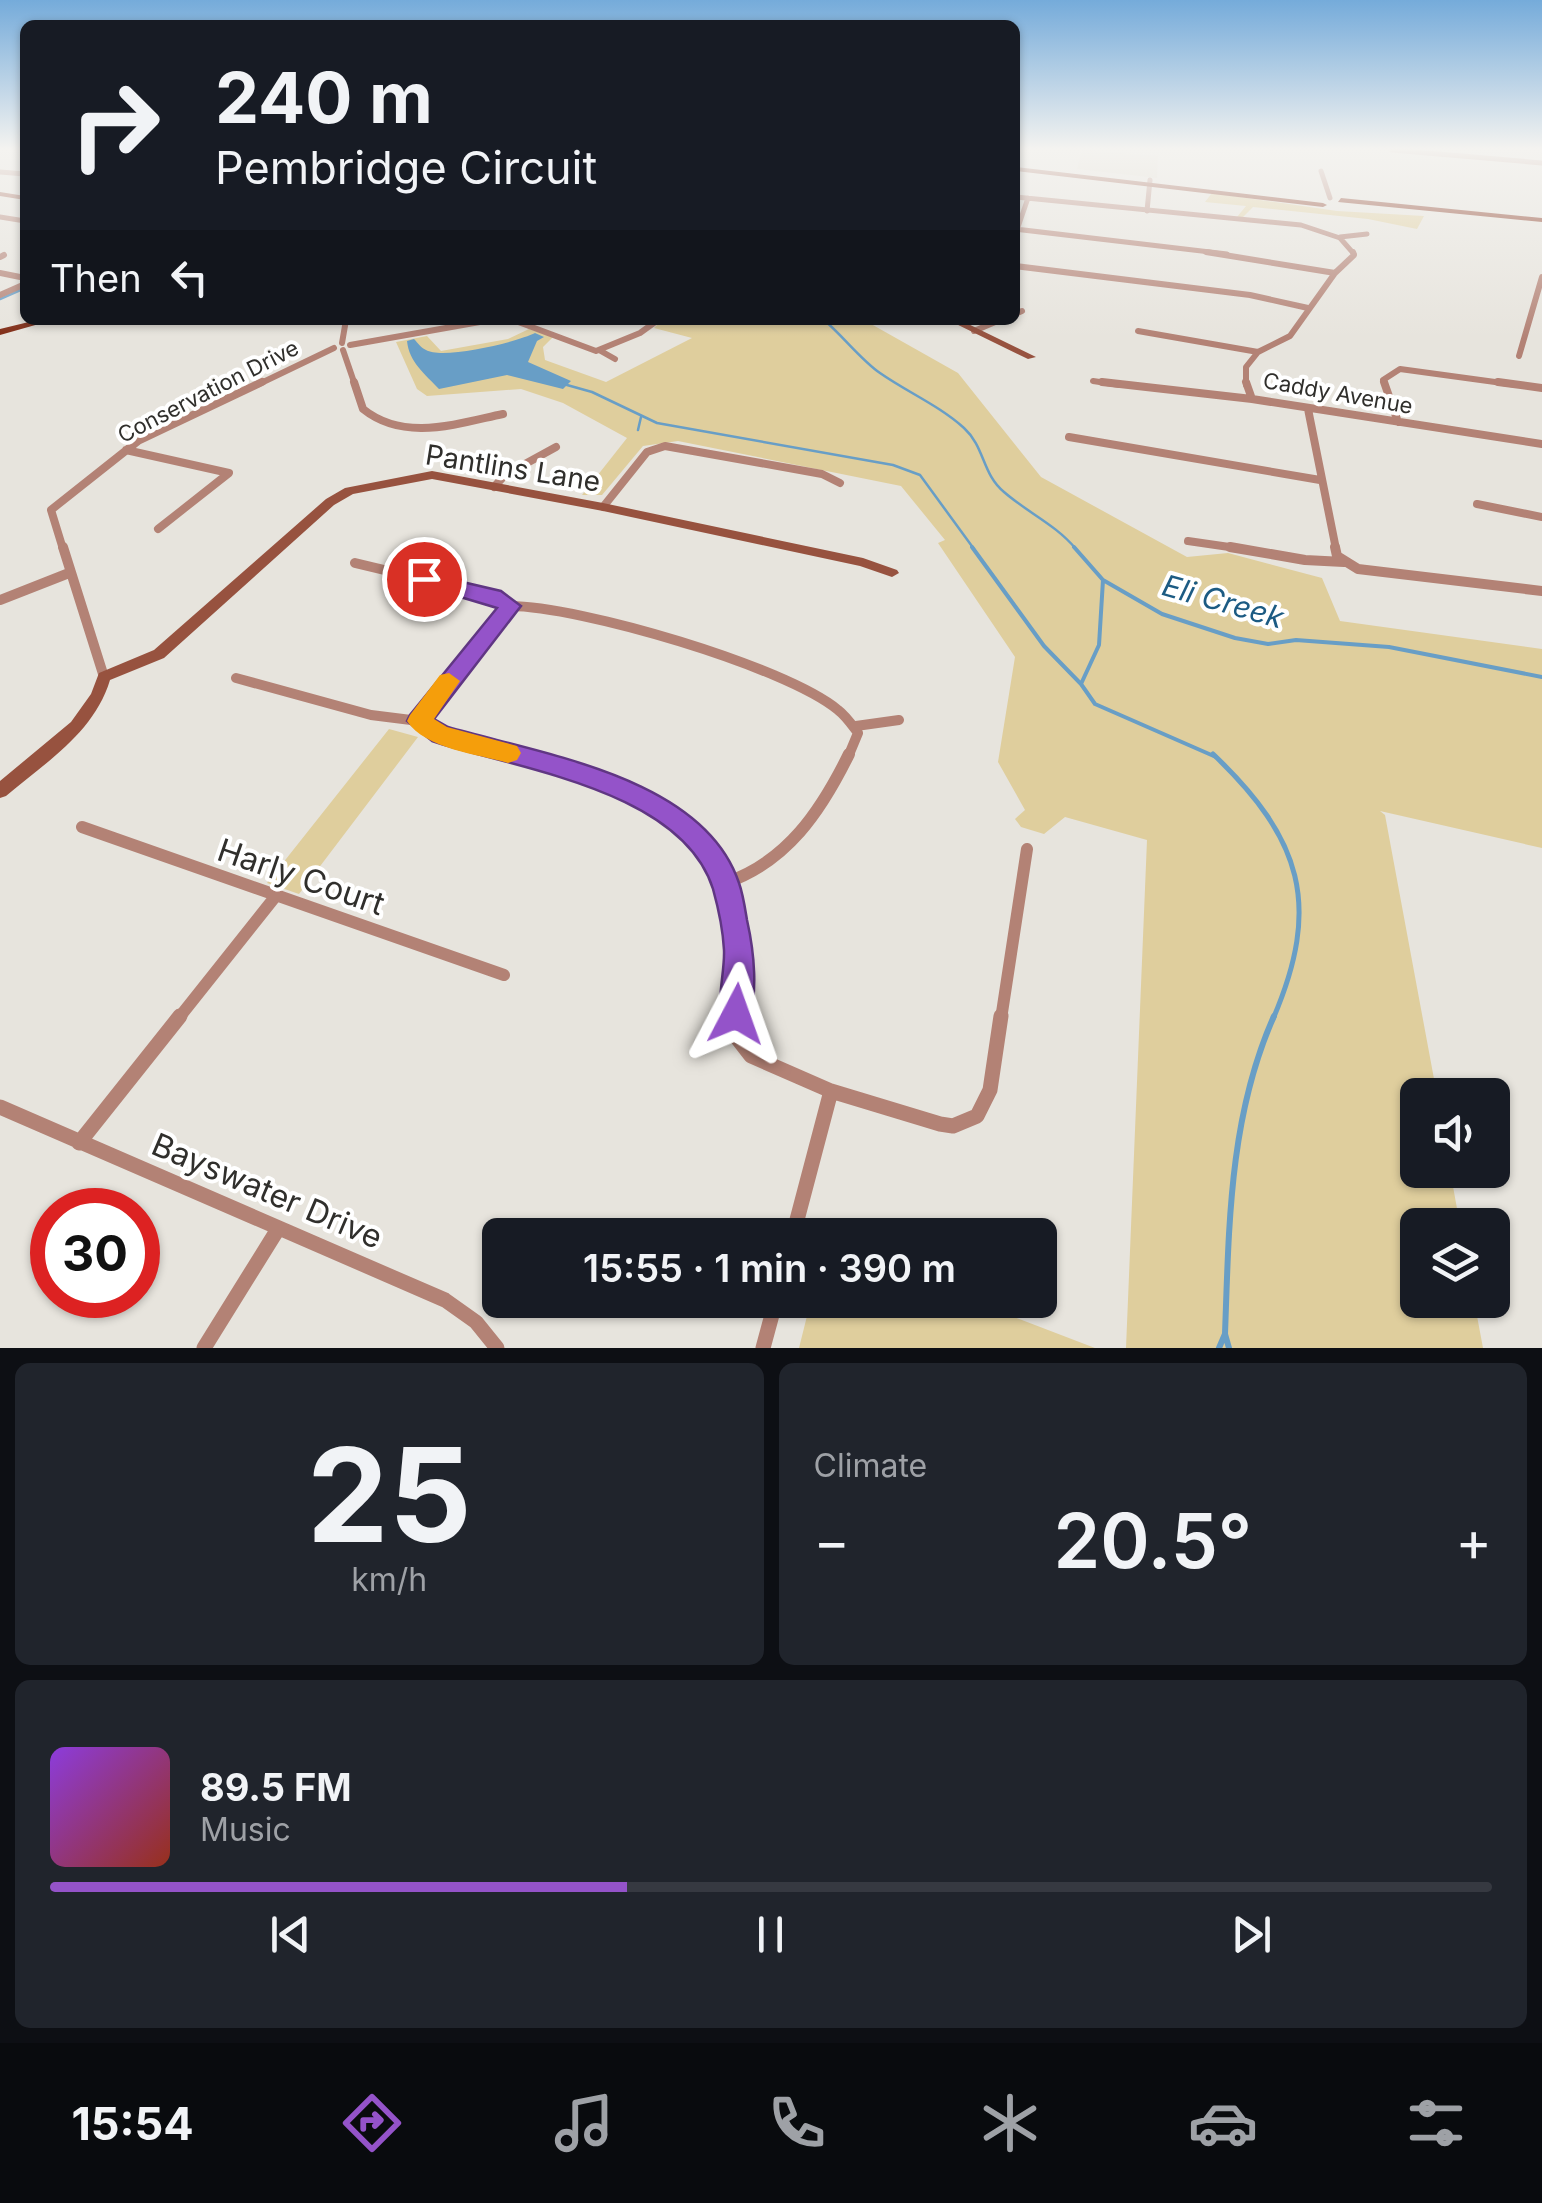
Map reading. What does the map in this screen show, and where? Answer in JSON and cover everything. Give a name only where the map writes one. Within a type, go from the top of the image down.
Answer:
[{"type":"main road","points":[[1447,213],[1542,222]]},
{"type":"main road","points":[[1460,213],[1542,222]]},
{"type":"main road","points":[[0,332],[28,325]]},
{"type":"street","points":[[1168,213],[1301,225],[1340,237],[1367,234]]},
{"type":"street","points":[[1020,229],[1267,259],[1334,273]]},
{"type":"street","name":"Caddy Avenue","points":[[1340,237],[1355,250],[1290,336],[1258,352],[1246,367],[1246,391],[1252,398],[1308,410],[1542,444]]},
{"type":"street","points":[[1020,267],[1250,295],[1308,308]]},
{"type":"street","points":[[1519,356],[1542,277]]},
{"type":"street","points":[[345,325],[342,347],[368,415],[405,429],[489,421],[503,414]]},
{"type":"street","name":"Conservation Drive","points":[[104,677],[51,510],[126,450],[342,347],[463,325]]},
{"type":"street","points":[[528,325],[616,359]]},
{"type":"street","points":[[600,350],[651,325]]},
{"type":"street","points":[[964,325],[1031,358]]},
{"type":"street","points":[[974,330],[987,325]]},
{"type":"street","points":[[1138,331],[1242,346],[1258,352]]},
{"type":"street","points":[[1398,422],[1383,380],[1400,370],[1542,388]]},
{"type":"street","points":[[1093,381],[1234,400],[1252,398]]},
{"type":"street","points":[[1308,410],[1332,546],[1345,562]]},
{"type":"street","points":[[1069,437],[1320,480]]},
{"type":"street","points":[[603,507],[647,452],[665,446],[809,472],[840,483]]},
{"type":"street","points":[[494,487],[505,475],[556,448]]},
{"type":"street","points":[[126,450],[230,473],[158,529]]},
{"type":"street","name":"Pantlins Lane","points":[[104,677],[159,654],[338,495],[424,475],[603,507],[863,562],[892,574]]},
{"type":"street","points":[[1477,504],[1542,517]]},
{"type":"street","points":[[1188,541],[1224,544],[1306,562],[1345,562],[1358,568],[1542,591]]},
{"type":"street","points":[[356,562],[494,596],[510,606],[535,606],[714,652],[842,709],[858,733],[852,754],[789,844],[767,866],[726,883]]},
{"type":"street","points":[[0,600],[69,573]]},
{"type":"street","points":[[419,721],[510,606]]},
{"type":"street","points":[[0,790],[89,711],[104,677]]},
{"type":"street","points":[[236,678],[371,714],[419,721],[440,734],[630,790],[665,810],[690,832],[726,883],[738,948],[736,1036],[749,1055],[831,1091],[940,1124],[954,1126],[977,1116],[990,1090],[1027,849]]},
{"type":"street","points":[[856,726],[899,720]]},
{"type":"street","name":"Harly Court","points":[[82,828],[504,975]]},
{"type":"street","points":[[79,1143],[275,898]]},
{"type":"street","points":[[797,1218],[831,1091]]},
{"type":"street","name":"Bayswater Drive","points":[[0,1107],[445,1300],[476,1322],[497,1348]]},
{"type":"street","points":[[204,1348],[278,1229]]},
{"type":"street","points":[[763,1348],[771,1318]]},
{"type":"shaded area","points":[[1310,213],[1424,216],[1417,229]]},
{"type":"shaded area","points":[[873,325],[958,373],[1041,477],[1187,557],[1228,553],[1322,578],[1340,621],[1542,649],[1542,848],[1380,811],[1385,815],[1434,1078],[1400,1078],[1400,1188],[1453,1188],[1457,1208],[1400,1208],[1400,1318],[1477,1318],[1483,1348],[1126,1348],[1147,840],[1065,817],[1044,834],[1021,827],[1015,819],[1025,810],[998,762],[1015,657],[938,543],[945,540],[901,486],[678,441],[643,446],[602,495],[582,495],[627,438],[563,403],[521,389],[427,396],[417,389],[396,342],[427,336],[441,351],[508,339],[529,329],[553,337],[543,347],[545,360],[606,382],[692,338],[654,328]]},
{"type":"shaded area","points":[[389,729],[418,737],[299,894],[267,883]]},
{"type":"shaded area","points":[[806,1318],[1017,1318],[1095,1348],[799,1348]]},
{"type":"water","points":[[535,333],[544,337],[537,341],[528,362],[571,381],[563,389],[507,375],[439,389],[414,361],[407,341],[414,339],[426,350],[448,353],[497,345]]},
{"type":"waterway","points":[[0,299],[20,290]]},
{"type":"waterway","name":"Eli Creek","points":[[829,325],[873,368],[964,428],[997,485],[1074,547]]},
{"type":"waterway","points":[[567,385],[592,392],[657,423],[893,465],[920,475],[974,549]]},
{"type":"waterway","points":[[638,430],[641,417]]},
{"type":"waterway","points":[[972,547],[1044,646],[1081,684]]},
{"type":"waterway","name":"Eli Creek","points":[[1074,547],[1103,580]]},
{"type":"waterway","points":[[1081,684],[1099,645],[1103,580]]},
{"type":"waterway","name":"Eli Creek","points":[[1103,580],[1162,614],[1235,638],[1268,644],[1296,640],[1389,647],[1542,677]]},
{"type":"waterway","points":[[1081,684],[1095,704],[1216,757]]},
{"type":"waterway","points":[[1213,754],[1216,757]]},
{"type":"waterway","points":[[1216,757],[1267,815],[1295,876],[1299,907],[1297,941],[1273,1019]]},
{"type":"waterway","points":[[1225,1334],[1234,1172],[1240,1133],[1259,1054],[1274,1016]]},
{"type":"waterway","points":[[1219,1348],[1225,1334]]},
{"type":"waterway","points":[[1225,1334],[1229,1348]]},
{"type":"slow traffic","points":[[449,681],[419,721],[440,734],[508,753]]},
{"type":"route","points":[[424,579],[494,596],[510,606],[419,721],[440,734],[630,790],[682,825],[697,839],[726,883],[738,948],[736,1014]]}]
